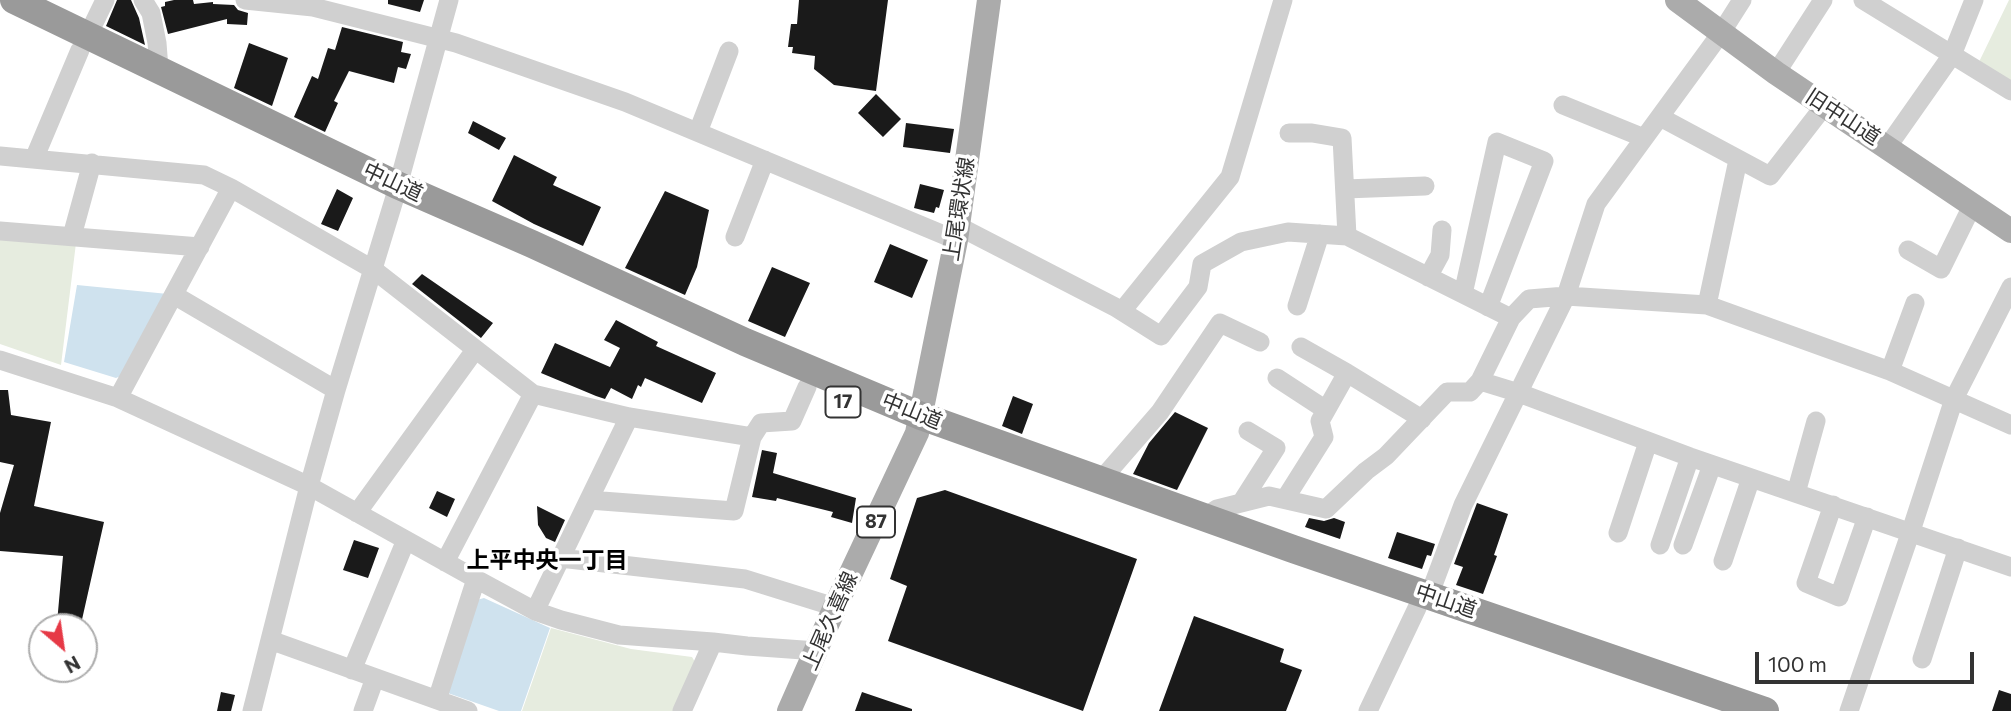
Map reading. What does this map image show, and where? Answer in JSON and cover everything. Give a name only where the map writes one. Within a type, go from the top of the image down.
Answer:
[{"type":"highway","name":"中山道","points":[[14,0],[84,43],[396,192],[532,244],[919,424],[1101,480],[1205,517],[1423,602],[1765,711]]},
{"type":"highway","name":"中山道","points":[[0,13],[159,69],[543,267],[712,347],[807,387],[1423,602],[1718,711]]},
{"type":"main road","name":"上尾環状線","points":[[919,424],[957,233],[989,0]]},
{"type":"main road","name":"旧中山道","points":[[1677,0],[1776,73],[2010,227]]},
{"type":"main road","name":"上尾久喜線","points":[[789,711],[919,424]]},
{"type":"street","points":[[34,159],[105,0]]},
{"type":"street","points":[[143,0],[151,13],[159,69]]},
{"type":"street","points":[[245,0],[313,7],[440,37],[625,102],[765,160],[957,233],[1122,312],[1161,336],[1198,287],[1202,264],[1241,242],[1288,232],[1347,236],[1511,318]]},
{"type":"street","points":[[252,711],[309,486],[374,270],[449,0]]},
{"type":"street","points":[[1122,312],[1230,177],[1283,0]]},
{"type":"street","points":[[1370,710],[1423,602],[1463,505],[1566,296],[1596,204],[1721,33],[1742,0]]},
{"type":"street","points":[[1776,73],[1823,0]]},
{"type":"street","points":[[1863,0],[1882,5],[1952,55],[2011,91]]},
{"type":"street","points":[[1888,146],[1952,55],[1974,0]]},
{"type":"street","points":[[698,132],[729,51]]},
{"type":"street","points":[[1563,105],[1643,138]]},
{"type":"street","points":[[1660,117],[1770,176],[1825,105]]},
{"type":"street","points":[[1289,133],[1312,133],[1342,138],[1347,236]]},
{"type":"street","points":[[1463,294],[1497,142],[1544,162],[1488,307]]},
{"type":"street","points":[[0,156],[204,175],[374,270],[533,394],[629,417],[752,437]]},
{"type":"street","points":[[735,237],[765,160]]},
{"type":"street","points":[[1707,305],[1738,160]]},
{"type":"street","points":[[72,236],[92,163]]},
{"type":"street","points":[[1345,189],[1425,186]]},
{"type":"street","points":[[118,398],[231,188]]},
{"type":"street","points":[[1908,250],[1941,268],[1973,205]]},
{"type":"street","points":[[1428,277],[1440,255],[1442,230]]},
{"type":"street","points":[[0,231],[200,247]]},
{"type":"street","points":[[1297,306],[1320,234]]},
{"type":"street","points":[[1849,711],[1954,400],[2011,287]]},
{"type":"street","points":[[174,295],[336,390]]},
{"type":"street","points":[[1205,517],[1217,509],[1269,496],[1326,509],[1366,471],[1387,456],[1447,392],[1470,392],[1480,381],[1511,318],[1528,299],[1566,296],[1707,305],[1890,371],[2011,425]]},
{"type":"street","points":[[1890,371],[1915,303]]},
{"type":"street","points":[[1101,480],[1160,412],[1220,323],[1260,342]]},
{"type":"street","points":[[1301,347],[1422,419]]},
{"type":"street","points":[[357,513],[475,350]]},
{"type":"street","points":[[0,360],[118,398],[309,486],[535,611],[561,620],[619,635],[747,646],[825,632]]},
{"type":"street","points":[[1285,499],[1324,437],[1320,421],[1347,373]]},
{"type":"street","points":[[1277,378],[1326,410]]},
{"type":"street","points":[[1480,381],[1712,465],[2011,566]]},
{"type":"street","points":[[589,500],[734,511],[752,437],[761,423],[792,421],[807,387]]},
{"type":"street","points":[[445,562],[533,394]]},
{"type":"street","points":[[535,611],[629,417]]},
{"type":"street","points":[[1796,493],[1816,421]]},
{"type":"street","points":[[1241,503],[1276,447],[1248,431]]},
{"type":"street","points":[[1618,533],[1648,442]]},
{"type":"street","points":[[1660,545],[1690,457]]},
{"type":"street","points":[[1683,545],[1712,465]]},
{"type":"street","points":[[1723,561],[1751,478]]},
{"type":"street","points":[[1833,505],[1806,583],[1839,597],[1867,517]]},
{"type":"street","points":[[352,670],[406,540]]},
{"type":"street","points":[[1922,659],[1958,548]]},
{"type":"street","points":[[560,558],[745,579],[825,632]]},
{"type":"street","points":[[437,700],[476,579]]},
{"type":"street","points":[[270,640],[468,711]]},
{"type":"street","points":[[682,711],[713,642]]},
{"type":"street","points":[[363,711],[375,678]]},
{"type":"shaded area","points":[[2011,0],[2011,82],[1978,64]]},
{"type":"shaded area","points":[[0,235],[76,243],[61,365],[0,344]]},
{"type":"shaded area","points":[[551,628],[631,649],[692,657],[695,662],[673,711],[522,711]]},
{"type":"water","points":[[77,285],[168,294],[123,375],[116,378],[64,362]]},
{"type":"water","points":[[484,598],[550,628],[521,711],[499,711],[442,691],[473,601]]},
{"type":"building","points":[[117,0],[131,0],[139,18],[145,45],[106,26]]},
{"type":"building","points":[[193,0],[194,4],[213,2],[234,5],[238,10],[248,13],[247,25],[227,24],[227,19],[168,34],[161,7],[165,6],[165,2]]},
{"type":"building","points":[[388,0],[424,0],[420,12],[388,4]]},
{"type":"building","points":[[799,0],[888,0],[876,91],[834,85],[814,69],[815,56],[792,53],[793,47],[788,47],[791,24],[797,24]]},
{"type":"building","points":[[342,27],[403,42],[401,52],[411,54],[406,69],[398,67],[394,83],[349,71],[334,101],[338,103],[325,132],[294,117],[312,76],[318,79],[328,48],[335,50]]},
{"type":"building","points":[[249,43],[288,58],[272,106],[234,88]]},
{"type":"building","points":[[876,94],[901,119],[883,137],[858,113]]},
{"type":"building","points":[[473,121],[506,138],[499,150],[468,133]]},
{"type":"building","points":[[906,123],[954,129],[950,153],[903,147]]},
{"type":"building","points":[[514,155],[557,177],[553,185],[601,207],[583,246],[492,201]]},
{"type":"building","points":[[920,184],[944,190],[939,208],[936,207],[934,213],[914,208]]},
{"type":"building","points":[[337,189],[353,198],[338,231],[321,224]]},
{"type":"building","points":[[665,191],[709,210],[697,267],[685,295],[625,268]]},
{"type":"building","points":[[890,244],[928,260],[912,298],[874,282]]},
{"type":"building","points":[[772,267],[810,283],[785,337],[748,321]]},
{"type":"building","points":[[422,274],[493,323],[481,338],[412,284]]},
{"type":"building","points":[[616,320],[658,342],[656,346],[716,373],[702,403],[645,378],[641,387],[638,385],[632,399],[611,388],[605,399],[541,373],[555,343],[610,367],[620,348],[604,340]]},
{"type":"building","points":[[0,390],[8,390],[11,415],[51,422],[34,506],[104,522],[83,613],[58,613],[63,556],[0,551],[0,513],[14,465],[0,462]]},
{"type":"building","points":[[1013,396],[1033,404],[1022,434],[1002,426]]},
{"type":"building","points":[[1175,412],[1208,428],[1177,490],[1133,474],[1149,443]]},
{"type":"building","points":[[762,450],[777,453],[773,473],[856,498],[852,523],[831,517],[833,512],[777,498],[776,501],[752,497]]},
{"type":"building","points":[[945,490],[1137,559],[1083,711],[888,641],[907,586],[890,579],[917,498]]},
{"type":"building","points":[[437,491],[455,499],[447,517],[429,508]]},
{"type":"building","points":[[1477,503],[1508,514],[1483,594],[1456,585],[1463,567],[1454,564]]},
{"type":"building","points":[[537,506],[565,520],[555,542],[546,538],[538,525]]},
{"type":"building","points":[[1309,518],[1324,521],[1334,518],[1345,522],[1340,539],[1305,527]]},
{"type":"building","points":[[1397,532],[1435,544],[1422,569],[1388,558]]},
{"type":"building","points":[[354,540],[379,548],[368,578],[343,570]]},
{"type":"building","points":[[1194,616],[1284,649],[1280,662],[1302,670],[1286,711],[1159,711]]},
{"type":"building","points":[[1999,690],[2011,694],[2011,711],[1992,711]]},
{"type":"building","points":[[221,692],[235,695],[231,711],[217,711]]},
{"type":"building","points":[[862,692],[912,709],[912,711],[855,711]]},
{"type":"district","name":"上平中央一丁目","points":[[547,560]]}]
